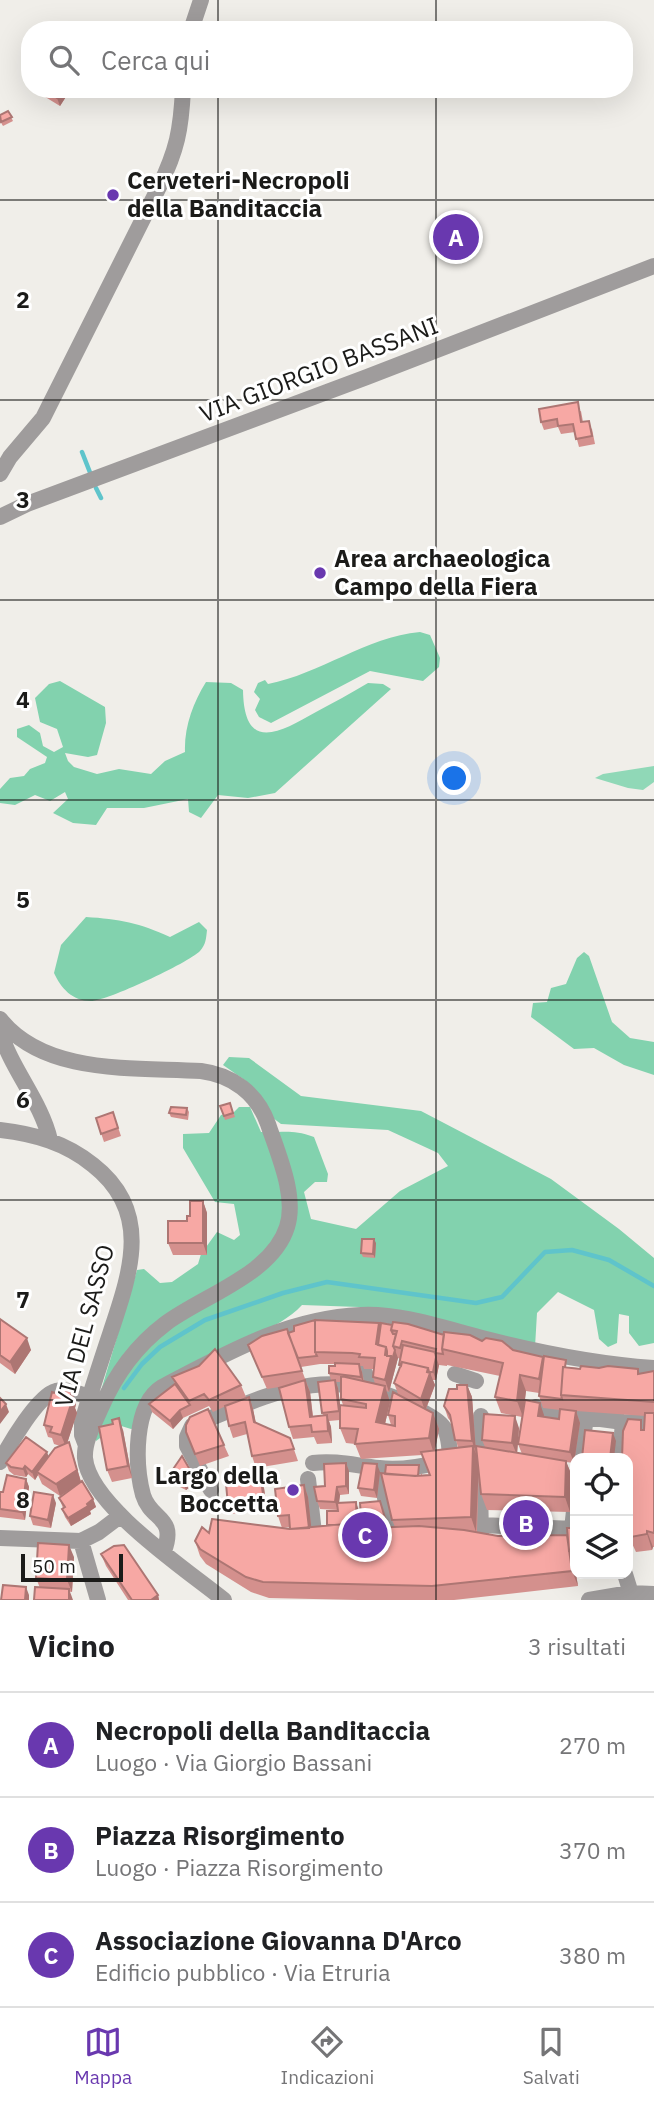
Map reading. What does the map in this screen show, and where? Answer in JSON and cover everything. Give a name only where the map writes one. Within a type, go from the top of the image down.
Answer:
[{"type":"street","points":[[194,21],[201,0]]},
{"type":"street","points":[[0,474],[10,457],[43,418],[173,158],[182,127],[183,98]]},
{"type":"street","name":"VIA GIORGIO BASSANI","points":[[0,517],[27,504],[372,375],[654,265]]},
{"type":"street","points":[[0,1019],[29,1044],[69,1061],[201,1071],[233,1080],[262,1110],[287,1191],[289,1217],[286,1230],[274,1251],[261,1265],[176,1316],[146,1340],[113,1384],[86,1443]]},
{"type":"street","points":[[0,1031],[12,1062],[45,1124],[50,1140]]},
{"type":"street","name":"VIA DEL SASSO","points":[[0,1130],[50,1140],[81,1155],[109,1180],[124,1201],[132,1231],[131,1256],[126,1283],[81,1426],[86,1443],[86,1464],[92,1481],[120,1516],[224,1600]]},
{"type":"street","points":[[164,1551],[168,1540],[167,1528],[145,1500],[141,1483],[139,1437],[143,1411],[152,1396],[162,1387],[266,1335],[309,1322],[352,1315],[376,1315],[401,1318],[564,1356],[654,1368]]},
{"type":"street","points":[[349,1367],[363,1369],[372,1390]]},
{"type":"street","points":[[455,1374],[476,1381]]},
{"type":"street","points":[[211,1490],[187,1446],[187,1437],[192,1426],[266,1396],[303,1385],[338,1383],[397,1398],[444,1426],[449,1438],[450,1460]]},
{"type":"street","points":[[0,1462],[49,1394],[62,1390],[89,1397]]},
{"type":"street","points":[[529,1412],[654,1423]]},
{"type":"street","points":[[313,1463],[342,1462],[382,1469],[421,1466],[486,1455],[481,1416]]},
{"type":"street","points":[[581,1453],[586,1418]]},
{"type":"street","points":[[620,1453],[622,1422]]},
{"type":"street","points":[[421,1466],[428,1483]]},
{"type":"street","points":[[382,1469],[385,1497],[396,1540]]},
{"type":"street","points":[[307,1479],[314,1533],[341,1535]]},
{"type":"street","points":[[480,1483],[481,1524]]},
{"type":"street","points":[[0,1538],[81,1541],[99,1532],[120,1516]]},
{"type":"street","points":[[450,1539],[481,1524],[570,1518]]},
{"type":"street","points":[[81,1541],[98,1600]]},
{"type":"street","points":[[627,1579],[632,1597]]},
{"type":"street","points":[[589,1600],[654,1594]]},
{"type":"green space","points":[[420,632],[430,635],[440,658],[439,667],[423,681],[370,671],[271,723],[259,717],[255,710],[260,699],[254,692],[258,683],[265,680],[268,684],[287,679],[381,641]]},
{"type":"green space","points":[[60,681],[105,707],[106,723],[97,755],[88,757],[65,753],[74,767],[97,774],[119,769],[151,774],[165,761],[185,752],[190,716],[206,682],[231,683],[243,690],[245,710],[250,723],[257,730],[266,732],[289,726],[368,683],[383,684],[391,689],[275,793],[248,798],[218,795],[201,818],[189,812],[188,799],[144,808],[107,808],[96,825],[73,823],[53,813],[68,799],[65,792],[50,801],[35,795],[15,805],[0,803],[0,789],[10,778],[24,776],[30,769],[45,763],[47,757],[17,737],[17,729],[29,725],[40,733],[43,746],[54,752],[63,747],[57,729],[40,722],[35,698],[49,684]]},
{"type":"green space","points":[[654,766],[654,782],[643,790],[595,778],[603,774]]},
{"type":"green space","points":[[86,917],[129,922],[170,937],[199,922],[207,930],[206,939],[200,951],[193,957],[164,972],[113,995],[91,1001],[78,999],[68,993],[54,973],[61,945]]},
{"type":"green space","points":[[584,952],[589,956],[612,1022],[630,1038],[654,1042],[654,1075],[624,1065],[594,1048],[574,1049],[531,1017],[533,1003],[547,1002],[551,988],[566,984],[577,958]]},
{"type":"green space","points":[[229,1057],[249,1058],[301,1096],[421,1111],[551,1179],[654,1258],[654,1343],[639,1346],[629,1333],[629,1316],[619,1314],[617,1343],[608,1347],[599,1339],[594,1310],[558,1292],[537,1313],[535,1347],[410,1315],[359,1307],[302,1305],[275,1325],[206,1356],[174,1376],[141,1427],[131,1429],[118,1425],[96,1441],[91,1424],[137,1270],[144,1269],[160,1283],[172,1282],[198,1264],[201,1254],[217,1232],[234,1240],[240,1235],[234,1204],[215,1202],[183,1148],[183,1134],[209,1133],[221,1115],[234,1112],[239,1107],[250,1107],[261,1132],[293,1132],[314,1137],[328,1174],[327,1182],[315,1182],[304,1192],[311,1219],[356,1229],[400,1191],[448,1166],[438,1153],[388,1130],[281,1124],[273,1118],[246,1081],[223,1065]]},
{"type":"building","points":[[8,111],[12,117],[1,122],[0,115]]},
{"type":"building","points":[[578,402],[581,422],[589,421],[592,436],[576,439],[573,424],[558,426],[557,419],[541,422],[539,409]]},
{"type":"building","points":[[230,1103],[233,1113],[224,1116],[220,1106]]},
{"type":"building","points":[[171,1107],[187,1108],[186,1115],[169,1113]]},
{"type":"building","points":[[113,1112],[118,1128],[101,1134],[96,1118]]},
{"type":"building","points":[[190,1201],[203,1201],[203,1243],[168,1243],[168,1221],[187,1221],[187,1216],[190,1216]]},
{"type":"building","points":[[362,1239],[374,1239],[373,1254],[361,1253]]},
{"type":"building","points":[[92,1267],[102,1270],[99,1281],[89,1279]]},
{"type":"building","points":[[0,1319],[27,1338],[10,1362],[0,1355]]},
{"type":"building","points":[[315,1320],[379,1323],[376,1344],[386,1347],[385,1355],[391,1356],[385,1380],[373,1377],[375,1358],[359,1357],[360,1354],[352,1353],[315,1352]]},
{"type":"building","points":[[315,1320],[317,1356],[298,1358],[288,1333],[294,1331],[294,1326]]},
{"type":"building","points":[[393,1322],[444,1335],[443,1354],[435,1353],[436,1349],[402,1341],[400,1348],[393,1346],[397,1331],[391,1330]]},
{"type":"building","points":[[381,1323],[392,1325],[391,1330],[396,1334],[392,1360],[391,1356],[387,1356],[386,1347],[378,1345]]},
{"type":"building","points":[[287,1329],[302,1371],[262,1377],[248,1345],[262,1336]]},
{"type":"building","points":[[444,1332],[470,1335],[482,1341],[486,1338],[502,1341],[513,1350],[543,1357],[539,1379],[520,1375],[517,1401],[495,1397],[503,1363],[442,1349]]},
{"type":"building","points":[[403,1345],[435,1352],[433,1372],[429,1372],[428,1368],[402,1362],[401,1366],[399,1365]]},
{"type":"building","points":[[215,1349],[241,1385],[209,1400],[204,1394],[189,1401],[172,1377],[199,1366]]},
{"type":"building","points":[[544,1356],[566,1360],[563,1367],[562,1399],[539,1396]]},
{"type":"building","points":[[402,1362],[428,1368],[427,1372],[430,1373],[421,1399],[394,1383]]},
{"type":"building","points":[[335,1363],[359,1364],[361,1377],[329,1373],[329,1366],[335,1366]]},
{"type":"building","points":[[581,1366],[638,1369],[638,1374],[654,1371],[654,1402],[561,1395],[563,1367],[580,1369]]},
{"type":"building","points":[[341,1376],[385,1386],[376,1422],[395,1426],[395,1416],[388,1415],[393,1392],[433,1413],[429,1438],[355,1444],[358,1429],[340,1428],[340,1405],[366,1408],[366,1404],[341,1399]]},
{"type":"building","points":[[305,1380],[310,1417],[327,1415],[328,1431],[312,1432],[311,1425],[289,1427],[279,1388]]},
{"type":"building","points":[[335,1380],[339,1411],[322,1413],[318,1382]]},
{"type":"building","points":[[175,1384],[190,1405],[180,1410],[170,1421],[149,1404]]},
{"type":"building","points":[[457,1385],[467,1385],[472,1441],[455,1440],[450,1415],[444,1406],[449,1389],[457,1389]]},
{"type":"building","points":[[60,1389],[72,1392],[69,1400],[72,1401],[61,1435],[50,1432],[52,1427],[44,1425],[52,1392],[59,1394]]},
{"type":"building","points":[[249,1397],[254,1422],[290,1438],[294,1449],[252,1456],[245,1422],[229,1426],[225,1406]]},
{"type":"building","points":[[0,1398],[6,1404],[0,1412]]},
{"type":"building","points":[[525,1400],[540,1403],[538,1416],[559,1419],[560,1409],[576,1411],[570,1452],[518,1444]]},
{"type":"building","points":[[208,1409],[224,1445],[195,1454],[186,1425],[190,1417]]},
{"type":"building","points":[[645,1413],[654,1413],[654,1533],[647,1531],[647,1534],[633,1537],[633,1453],[622,1453],[623,1431],[628,1419],[641,1420],[641,1430],[644,1430]]},
{"type":"building","points":[[484,1414],[515,1416],[512,1443],[482,1440]]},
{"type":"building","points":[[119,1418],[128,1466],[107,1470],[99,1427],[113,1424],[112,1420]]},
{"type":"building","points":[[585,1430],[613,1433],[611,1453],[583,1453]]},
{"type":"building","points":[[26,1437],[47,1452],[32,1472],[25,1466],[23,1469],[11,1467],[6,1463]]},
{"type":"building","points":[[69,1442],[77,1470],[56,1484],[37,1472],[55,1448]]},
{"type":"building","points":[[473,1446],[471,1517],[392,1520],[381,1473],[430,1475],[421,1452]]},
{"type":"building","points":[[476,1446],[566,1461],[565,1497],[481,1494]]},
{"type":"building","points":[[182,1456],[193,1475],[183,1482],[169,1475]]},
{"type":"building","points":[[346,1463],[346,1486],[337,1487],[335,1502],[317,1501],[314,1487],[325,1486],[324,1464]]},
{"type":"building","points":[[363,1463],[377,1464],[374,1490],[358,1488]]},
{"type":"building","points":[[386,1465],[419,1465],[418,1476],[385,1474]]},
{"type":"building","points":[[7,1475],[26,1479],[22,1512],[0,1509],[0,1492],[3,1492]]},
{"type":"building","points":[[261,1480],[264,1501],[228,1505],[226,1484]]},
{"type":"building","points":[[82,1481],[93,1499],[88,1506],[68,1518],[59,1498]]},
{"type":"building","points":[[304,1485],[309,1528],[290,1529],[289,1515],[278,1516],[275,1489]]},
{"type":"building","points":[[34,1492],[53,1495],[48,1520],[30,1516]]},
{"type":"building","points":[[380,1501],[388,1528],[362,1529],[360,1503]]},
{"type":"building","points":[[356,1502],[357,1524],[327,1525],[327,1511],[338,1511],[337,1503]]},
{"type":"building","points":[[212,1519],[290,1529],[345,1524],[345,1529],[419,1526],[498,1536],[567,1535],[570,1571],[432,1586],[263,1582],[246,1577],[200,1549],[195,1541],[202,1527],[209,1533]]},
{"type":"building","points":[[567,1528],[570,1528],[569,1551]]},
{"type":"building","points":[[38,1543],[69,1545],[67,1580],[36,1578]]},
{"type":"building","points":[[124,1545],[158,1595],[151,1600],[132,1600],[101,1554],[114,1546]]},
{"type":"building","points":[[3,1585],[26,1587],[25,1600],[1,1600]]},
{"type":"building","points":[[35,1587],[69,1589],[69,1600],[34,1600]]},
{"type":"waterway","points":[[82,452],[91,475]]},
{"type":"waterway","points":[[96,488],[101,498]]},
{"type":"waterway","points":[[124,1388],[142,1364],[160,1347],[205,1320],[283,1293],[327,1282],[476,1303],[502,1297],[545,1252],[572,1250],[609,1260],[654,1286]]},
{"type":"place","name":"Cerveteri-Necropoli della Banditaccia","points":[[113,195]]},
{"type":"place","name":"Necropoli della Banditaccia","points":[[456,237]]},
{"type":"place","name":"Area archaeologica Campo della Fiera","points":[[320,573]]},
{"type":"place","name":"Largo della Boccetta","points":[[293,1490]]},
{"type":"place","name":"Piazza Risorgimento","points":[[526,1523]]},
{"type":"place","name":"Associazione Giovanna D'Arco","points":[[365,1535]]}]
